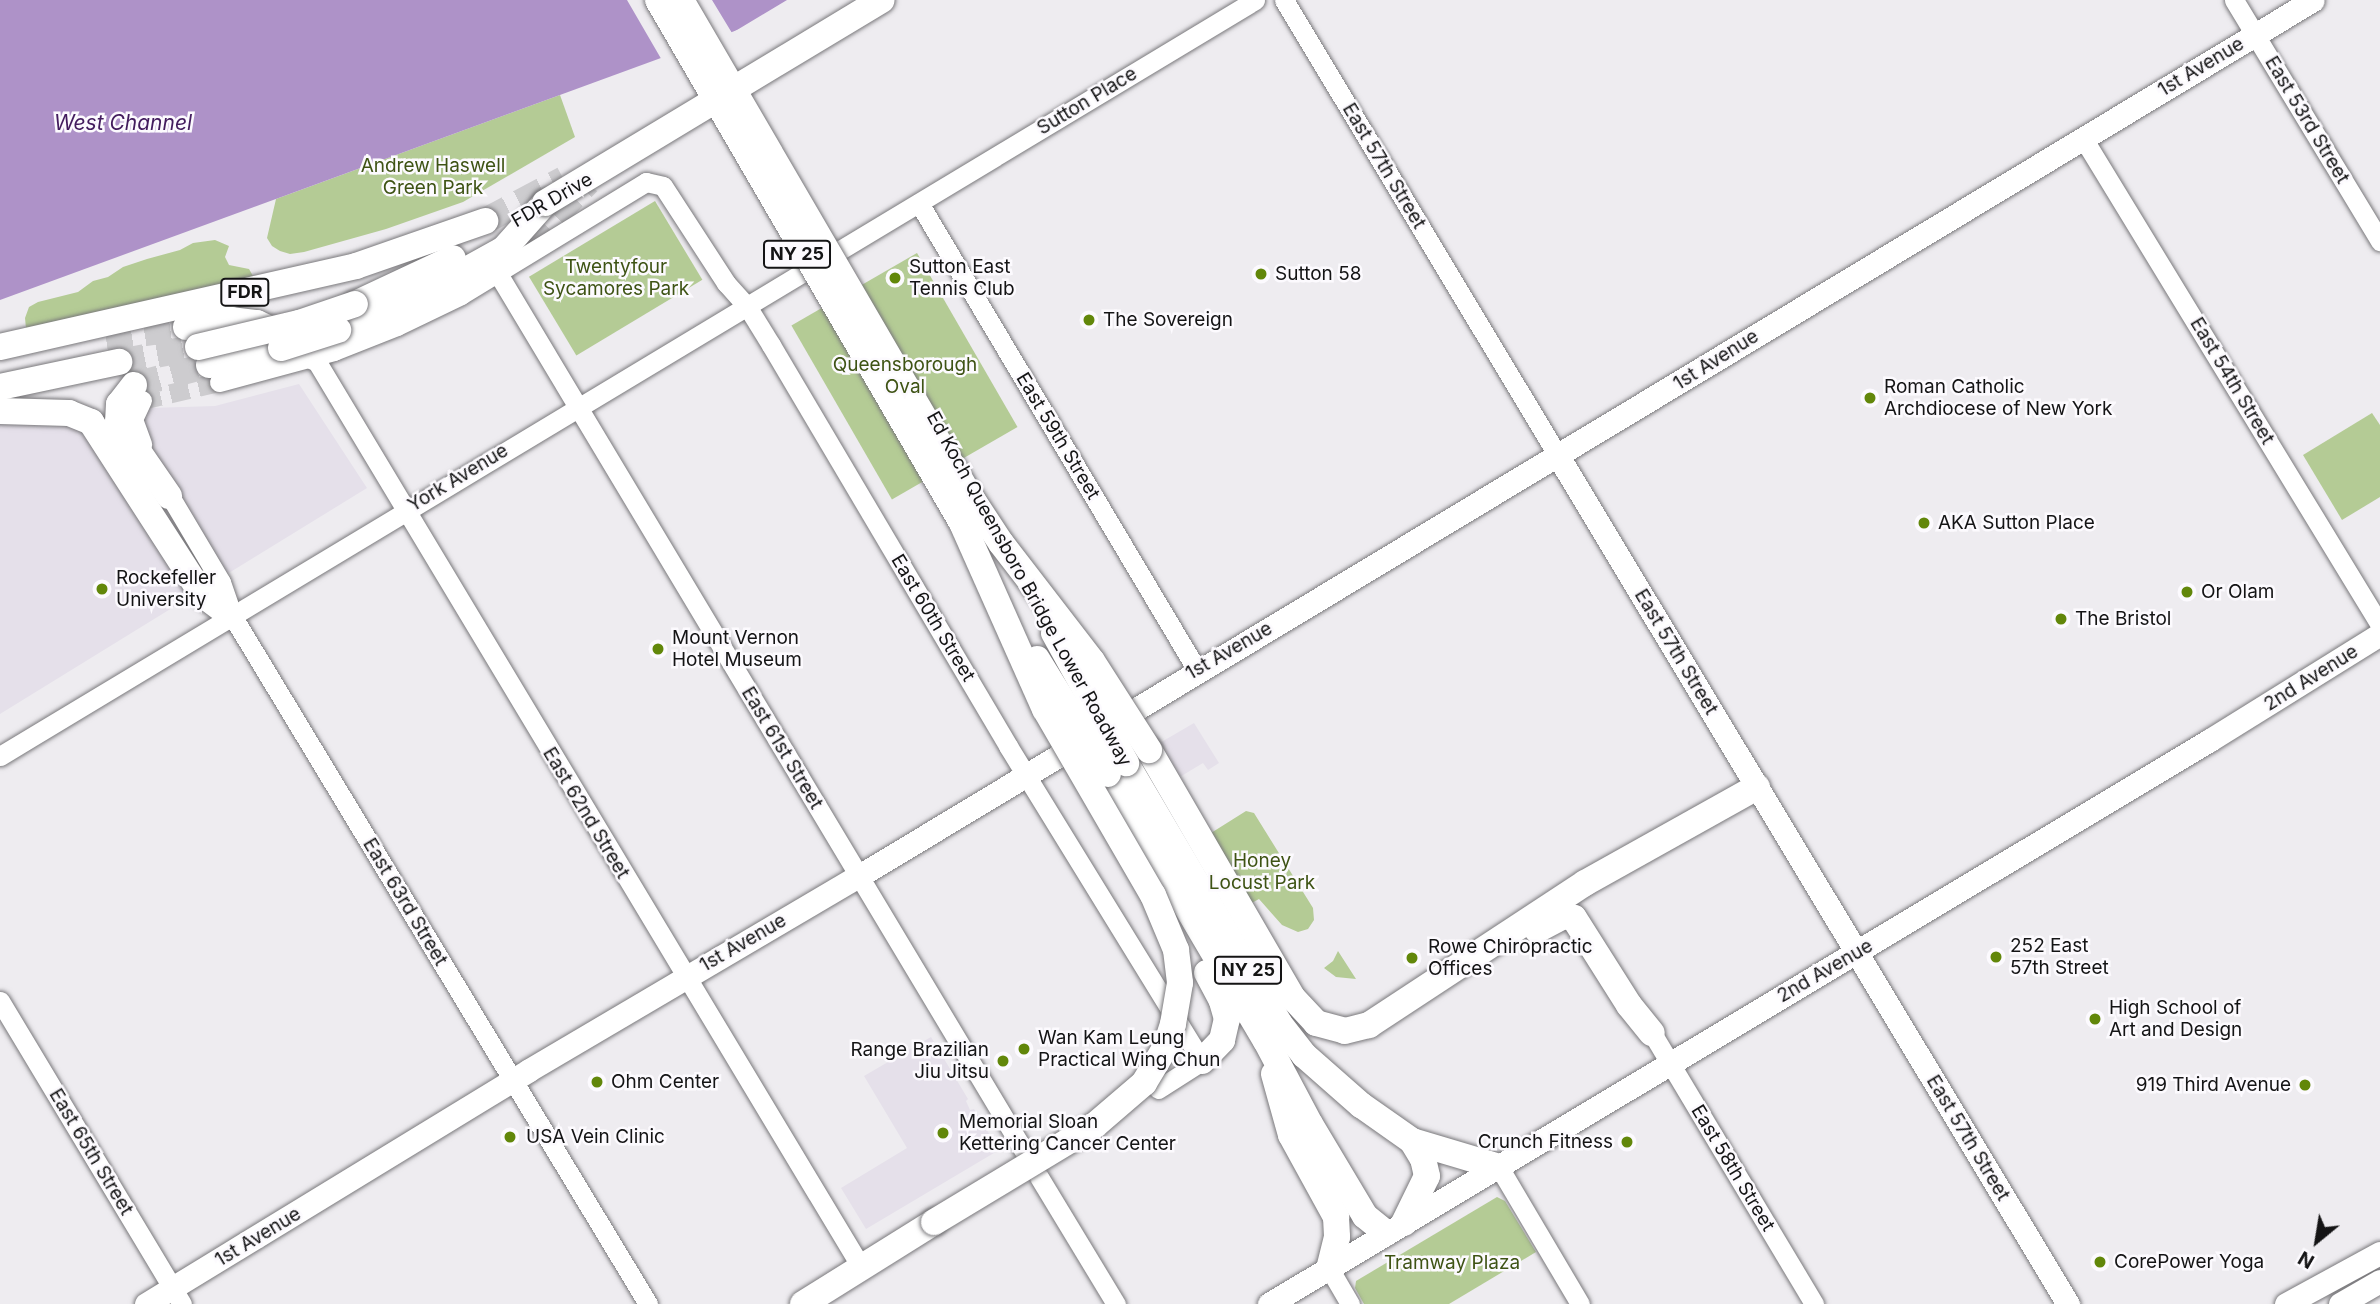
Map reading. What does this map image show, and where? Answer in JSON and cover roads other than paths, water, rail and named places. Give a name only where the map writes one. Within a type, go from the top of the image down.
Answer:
[{"type":"highway","name":"NY 25","points":[[648,0],[945,509],[990,598],[1110,772],[1266,1041],[1285,1119],[1336,1217],[1337,1237],[1329,1268]]},
{"type":"highway","points":[[658,0],[962,523],[1045,709],[1153,895],[1176,950],[1180,983],[1173,1024],[1165,1048],[1143,1083],[1095,1125],[803,1304]]},
{"type":"highway","points":[[681,0],[968,493],[1001,543],[1109,686],[1299,1006],[1323,1026],[1352,1031],[1369,1025],[1585,883],[1756,787]]},
{"type":"highway","name":"Ed Koch Queensboro Bridge Lower Roadway","points":[[690,0],[975,489],[1110,772],[1286,1034],[1324,1074],[1412,1141]]},
{"type":"highway","name":"FDR Drive","points":[[438,276],[504,248],[545,203],[881,0]]},
{"type":"highway","name":"FDR Drive","points":[[0,347],[356,266],[485,221]]},
{"type":"highway","points":[[497,272],[528,244]]},
{"type":"highway","points":[[203,355],[281,348],[338,330],[438,276]]},
{"type":"highway","name":"FDR","points":[[203,355],[438,276]]},
{"type":"highway","points":[[203,355],[231,320],[257,323],[299,343],[314,357]]},
{"type":"highway","points":[[0,358],[106,339]]},
{"type":"highway","points":[[0,387],[119,362]]},
{"type":"highway","points":[[138,393],[119,404],[118,422],[169,496]]},
{"type":"highway","points":[[0,411],[69,414],[91,422],[202,594],[233,617]]},
{"type":"highway","points":[[1110,772],[1222,1001],[1227,1019],[1224,1036],[1214,1051],[1202,1061]]},
{"type":"highway","points":[[1473,956],[1536,930],[1559,917],[1571,916],[1580,924],[1629,1005],[1652,1033]]},
{"type":"highway","points":[[1266,1041],[1310,1124],[1365,1216],[1395,1228]]},
{"type":"highway","name":"NY 25","points":[[1412,1141],[1499,1167]]},
{"type":"highway","name":"NY 25","points":[[1395,1228],[1427,1176],[1426,1165],[1412,1141]]},
{"type":"main road","name":"Sutton Place","points":[[919,203],[1255,0]]},
{"type":"main road","name":"East 57th Street","points":[[1284,0],[2068,1304]]},
{"type":"main road","name":"East 53rd Street","points":[[2234,0],[2380,241]]},
{"type":"main road","name":"1st Avenue","points":[[146,1304],[178,1296],[512,1080],[684,976],[859,876],[2313,0]]},
{"type":"main road","name":"East 54th Street","points":[[2083,138],[2380,625]]},
{"type":"main road","name":"FDR Drive","points":[[203,355],[314,357],[422,314],[497,272],[641,184],[655,182]]},
{"type":"main road","name":"East 60th Street","points":[[655,182],[667,190],[726,283],[747,306],[1026,774],[1202,1061]]},
{"type":"main road","name":"York Avenue","points":[[0,756],[577,406],[919,203]]},
{"type":"main road","name":"East 59th Street","points":[[919,203],[1197,670]]},
{"type":"main road","name":"East 61st Street","points":[[497,272],[1024,1151]]},
{"type":"main road","name":"East 62nd Street","points":[[314,357],[861,1267]]},
{"type":"main road","name":"East 63rd Street","points":[[169,496],[221,582],[233,617],[648,1304]]},
{"type":"main road","name":"2nd Avenue","points":[[1269,1304],[1857,952],[2380,634]]},
{"type":"main road","name":"East 65th Street","points":[[0,1001],[178,1296]]},
{"type":"main road","name":"East 58th Street","points":[[1652,1033],[1814,1304]]},
{"type":"main road","points":[[1158,1089],[1202,1061]]},
{"type":"main road","points":[[1499,1167],[1580,1304]]},
{"type":"main road","points":[[1039,1177],[1116,1304]]},
{"type":"main road","points":[[2286,1304],[2380,1253]]},
{"type":"main road","points":[[1329,1268],[1350,1304]]},
{"type":"main road","points":[[2340,1304],[2380,1281]]},
{"type":"water","name":"West Channel","points":[[0,0],[819,0],[0,300]]},
{"type":"tunnel","points":[[485,221],[564,179]]},
{"type":"tunnel","points":[[528,244],[588,182]]},
{"type":"tunnel","points":[[106,339],[186,327]]},
{"type":"tunnel","points":[[119,362],[198,347]]},
{"type":"tunnel","points":[[134,385],[209,365]]},
{"type":"tunnel","points":[[142,400],[219,382]]},
{"type":"place","name":"Sutton 58","points":[[1261,274]]},
{"type":"place","name":"Sutton East Tennis Club","points":[[895,278]]},
{"type":"place","name":"The Sovereign","points":[[1089,320]]},
{"type":"place","name":"Roman Catholic Archdiocese of New York","points":[[1870,398]]},
{"type":"place","name":"AKA Sutton Place","points":[[1924,523]]},
{"type":"place","name":"Rockefeller University","points":[[102,589]]},
{"type":"place","name":"Or Olam","points":[[2187,592]]},
{"type":"place","name":"The Bristol","points":[[2061,619]]},
{"type":"place","name":"Mount Vernon Hotel Museum","points":[[658,649]]},
{"type":"place","name":"252 East 57th Street","points":[[1996,957]]},
{"type":"place","name":"Rowe Chiropractic Offices","points":[[1412,958]]},
{"type":"place","name":"High School of Art and Design","points":[[2095,1019]]},
{"type":"place","name":"Wan Kam Leung Practical Wing Chun","points":[[1024,1049]]},
{"type":"place","name":"Range Brazilian Jiu Jitsu","points":[[1003,1061]]},
{"type":"place","name":"Ohm Center","points":[[597,1082]]},
{"type":"place","name":"919 Third Avenue","points":[[2305,1085]]},
{"type":"place","name":"Memorial Sloan Kettering Cancer Center","points":[[943,1133]]},
{"type":"place","name":"USA Vein Clinic","points":[[510,1137]]},
{"type":"place","name":"Crunch Fitness","points":[[1627,1142]]},
{"type":"place","name":"CorePower Yoga","points":[[2100,1262]]},
{"type":"park label","name":"Andrew Haswell Green Park","points":[[433,177]]},
{"type":"park label","name":"Twentyfour Sycamores Park","points":[[616,278]]},
{"type":"park label","name":"Queensborough Oval","points":[[905,376]]},
{"type":"park label","name":"Honey Locust Park","points":[[1262,872]]},
{"type":"park label","name":"Tramway Plaza","points":[[1452,1263]]}]
